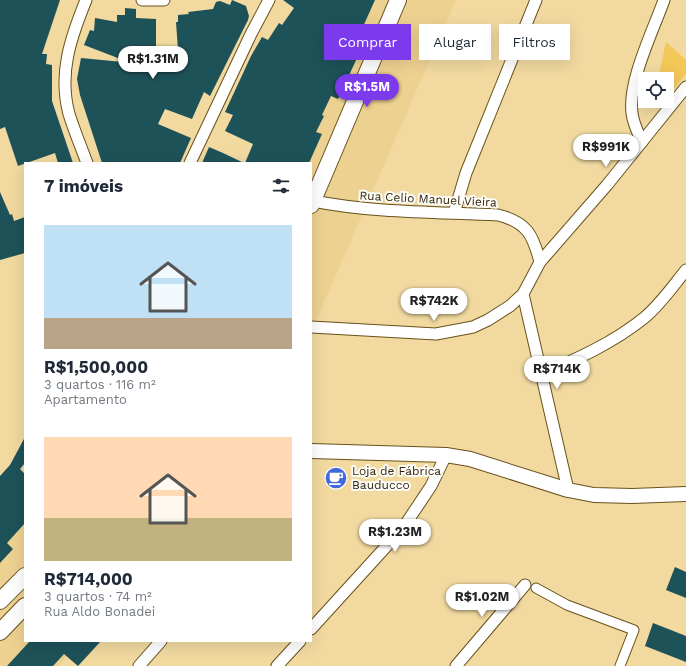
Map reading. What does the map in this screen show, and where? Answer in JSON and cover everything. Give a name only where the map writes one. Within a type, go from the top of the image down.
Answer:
[{"type":"main road","points":[[312,203],[398,0]]},
{"type":"main road","points":[[0,601],[24,577]]},
{"type":"main road","points":[[0,632],[24,607]]},
{"type":"street","points":[[86,0],[69,45],[65,75],[66,98],[69,114],[87,162]]},
{"type":"street","points":[[142,0],[164,0]]},
{"type":"street","points":[[190,162],[251,34],[269,0]]},
{"type":"street","points":[[454,213],[466,173],[536,0]]},
{"type":"street","points":[[642,142],[634,123],[631,103],[641,61],[664,0]]},
{"type":"street","points":[[312,327],[436,334],[473,327],[488,320],[510,306],[523,294],[540,262],[568,232],[686,87]]},
{"type":"street","name":"Rua Celio Manuel Vieira","points":[[312,203],[346,208],[402,212],[498,215],[511,218],[520,223],[534,241],[540,262]]},
{"type":"street","points":[[542,374],[585,355],[645,318],[686,270]]},
{"type":"street","points":[[523,294],[568,490]]},
{"type":"street","points":[[312,451],[446,455],[470,459],[568,490],[594,495],[628,496],[686,494]]},
{"type":"street","points":[[312,628],[402,528],[431,486],[446,455]]},
{"type":"street","points":[[456,666],[531,587],[567,604],[634,630],[620,666]]},
{"type":"street","points":[[139,666],[160,642]]},
{"type":"street","points":[[277,666],[299,642]]},
{"type":"shaded area","points":[[341,0],[456,0],[446,24],[419,24],[419,60],[430,60],[312,330],[312,162],[263,162],[324,36],[324,60],[411,60],[411,24],[330,24]]},
{"type":"shaded area","points":[[666,42],[686,60],[686,74],[674,89],[674,72],[660,72]]},
{"type":"shaded area","points":[[24,507],[24,642],[80,642],[58,666],[0,666],[0,531]]},
{"type":"building","points":[[0,0],[60,0],[42,54],[47,54],[46,64],[52,65],[52,101],[73,162],[58,162],[55,153],[29,162],[24,162],[24,164],[18,166],[5,127],[0,129]]},
{"type":"building","points":[[232,0],[246,6],[249,16],[210,96],[204,92],[192,119],[165,109],[158,124],[191,138],[180,162],[102,162],[80,95],[77,79],[81,58],[123,62],[123,60],[84,45],[90,30],[94,31],[95,18],[117,22],[117,15],[125,15],[125,8],[136,9],[136,18],[156,19],[156,62],[178,50],[176,22],[178,22],[178,15],[189,14],[188,12],[213,9],[216,2],[220,1],[230,5]]},
{"type":"building","points":[[283,0],[375,0],[364,24],[324,24],[324,60],[356,60],[338,99],[331,96],[322,115],[324,116],[316,132],[322,134],[309,162],[245,162],[253,144],[225,131],[233,115],[225,112],[251,56],[262,37],[268,40],[279,23],[282,25],[294,8]]},
{"type":"building","points":[[209,147],[242,162],[202,162]]},
{"type":"building","points":[[0,192],[10,215],[12,214],[14,221],[24,217],[24,253],[0,260]]},
{"type":"building","points":[[24,439],[24,464],[20,469],[24,473],[24,524],[7,543],[13,549],[0,563],[0,476],[10,465]]},
{"type":"building","points":[[675,567],[686,572],[686,598],[666,590]]},
{"type":"building","points":[[653,623],[686,636],[686,662],[645,646]]},
{"type":"building","points":[[29,642],[100,642],[78,666],[64,654],[53,666],[7,666]]},
{"type":"place","name":"Loja de Fábrica Bauducco","points":[[336,478]]}]
